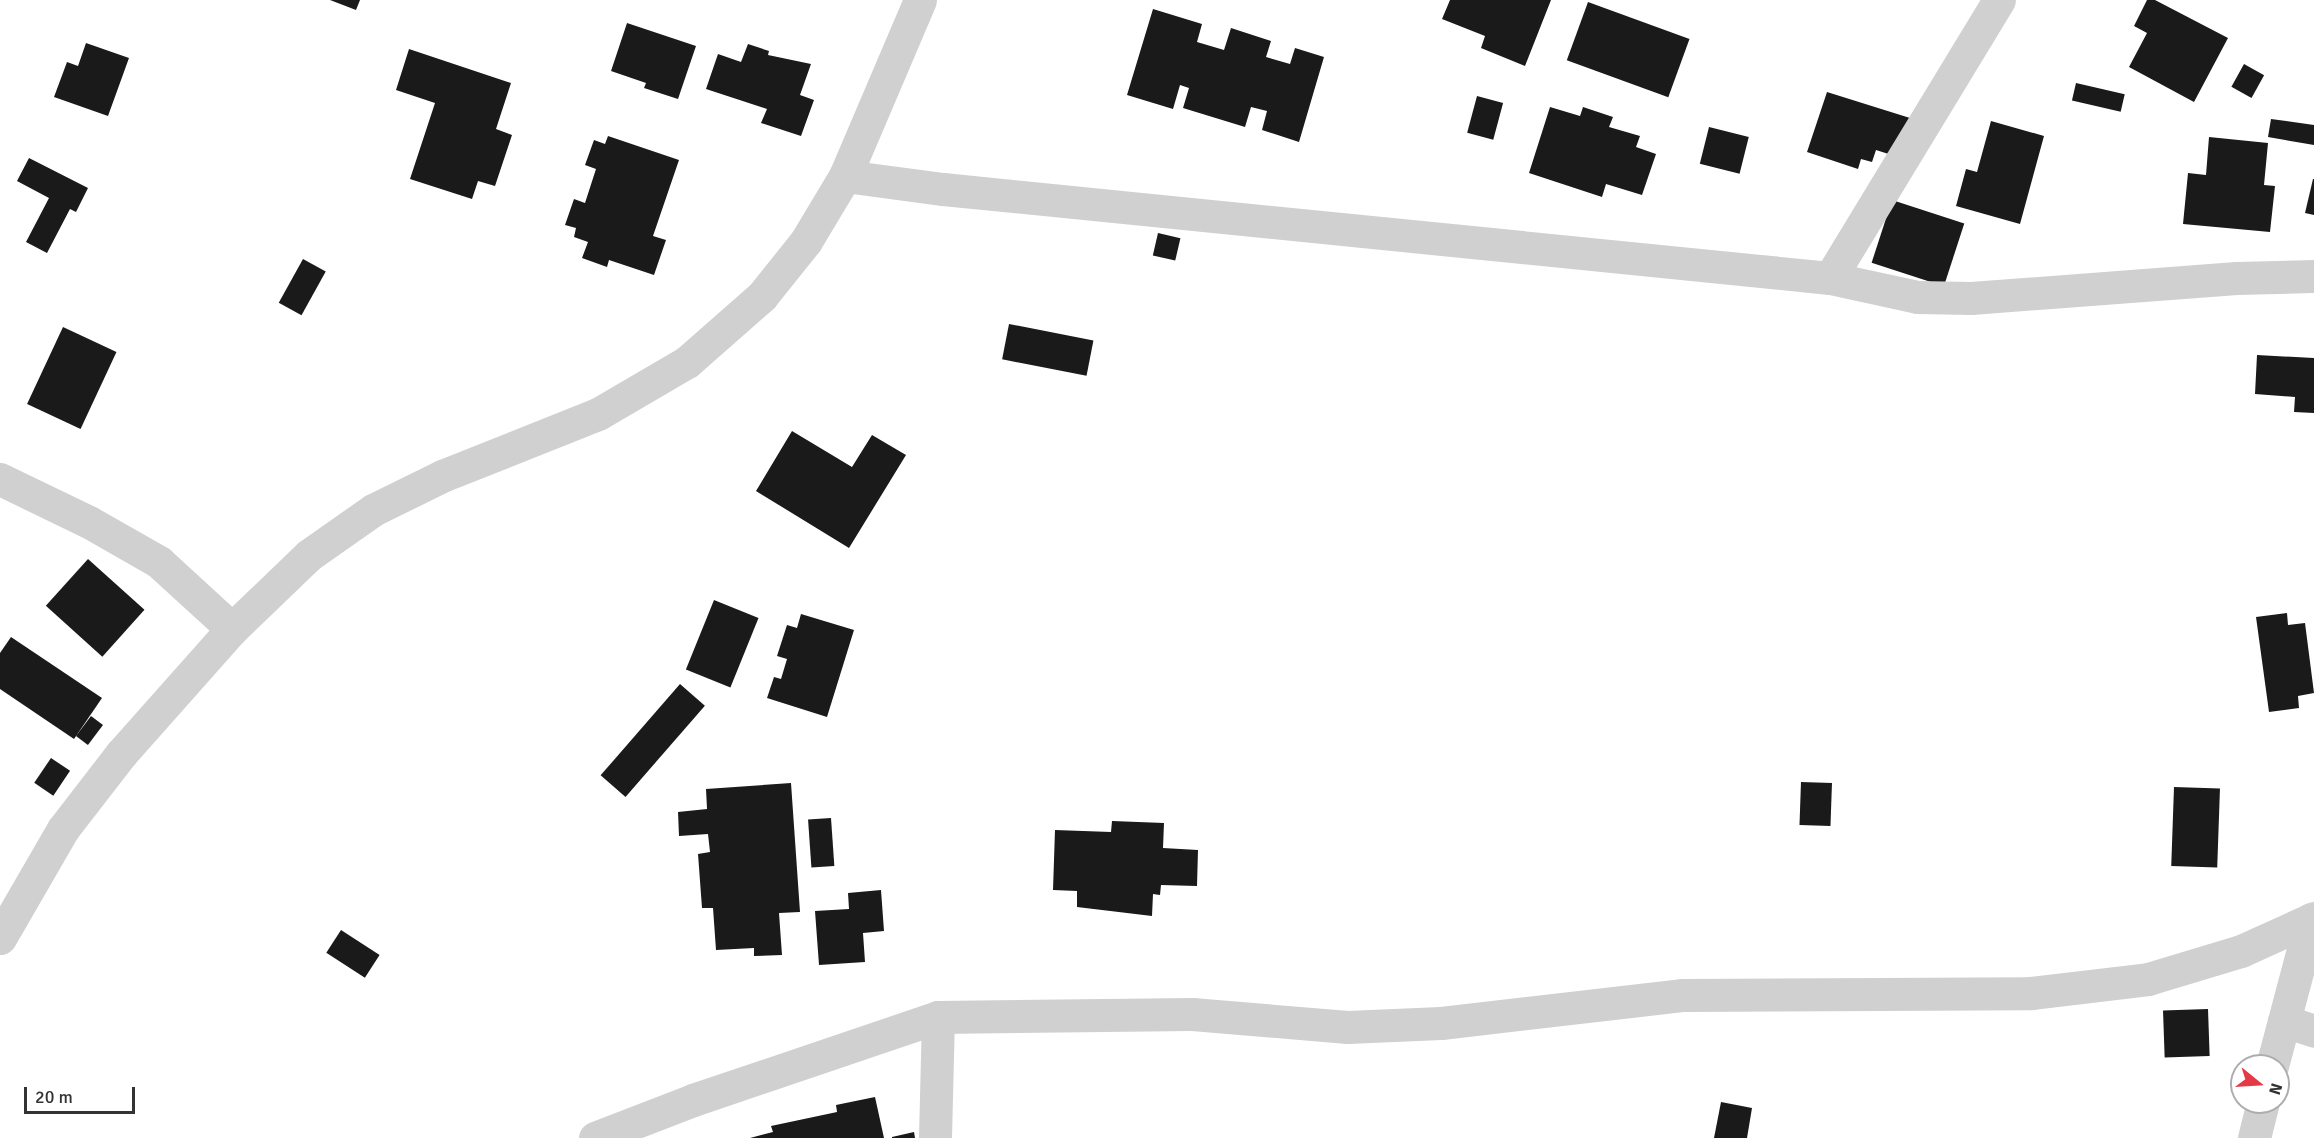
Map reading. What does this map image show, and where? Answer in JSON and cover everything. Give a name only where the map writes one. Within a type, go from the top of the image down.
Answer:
[{"type":"street","points":[[0,938],[63,829],[121,754],[232,629],[309,555],[373,510],[442,476],[598,414],[687,362],[762,296],[806,241],[845,176],[920,0]]},
{"type":"street","points":[[1830,278],[1999,0]]},
{"type":"street","points":[[845,176],[943,189],[1830,278],[1917,297],[1971,298],[2236,278],[2314,276]]},
{"type":"street","points":[[0,479],[89,522],[159,562],[232,629]]},
{"type":"street","points":[[595,1138],[693,1100],[938,1017],[1192,1014],[1347,1027],[1441,1023],[1683,995],[2031,993],[2148,979],[2241,951],[2312,918]]},
{"type":"street","points":[[2280,1054],[2299,1026],[2312,918]]},
{"type":"street","points":[[935,1138],[938,1017]]},
{"type":"street","points":[[2254,1138],[2260,1114]]},
{"type":"building","points":[[330,0],[360,0],[356,10]]},
{"type":"building","points":[[1450,0],[1551,0],[1525,66],[1481,48],[1485,36],[1442,19]]},
{"type":"building","points":[[2147,0],[2155,0],[2228,38],[2194,102],[2129,67],[2147,33],[2134,26]]},
{"type":"building","points":[[1588,2],[1689,39],[1668,97],[1567,60]]},
{"type":"building","points":[[1153,9],[1202,24],[1197,42],[1224,50],[1231,28],[1271,41],[1266,57],[1290,64],[1295,48],[1324,57],[1299,142],[1262,130],[1267,111],[1251,107],[1245,127],[1183,108],[1189,88],[1180,85],[1173,109],[1127,95]]},
{"type":"building","points":[[627,23],[696,46],[678,99],[644,88],[646,83],[611,71]]},
{"type":"building","points":[[86,43],[129,58],[108,116],[54,97],[67,62],[78,66]]},
{"type":"building","points":[[748,44],[769,51],[768,55],[811,64],[800,95],[814,100],[801,136],[761,123],[767,109],[706,89],[718,54],[741,62]]},
{"type":"building","points":[[409,49],[511,83],[496,129],[512,135],[495,186],[478,181],[472,199],[410,179],[435,103],[396,90]]},
{"type":"building","points":[[2244,64],[2264,75],[2252,98],[2231,87]]},
{"type":"building","points":[[2076,83],[2125,94],[2121,112],[2072,101]]},
{"type":"building","points":[[1827,92],[1910,118],[1898,157],[1876,150],[1872,162],[1861,159],[1858,169],[1807,152]]},
{"type":"building","points":[[1477,96],[1503,103],[1493,140],[1467,133]]},
{"type":"building","points":[[1550,107],[1580,116],[1583,107],[1613,117],[1609,127],[1640,136],[1636,147],[1656,154],[1642,195],[1606,184],[1602,197],[1529,173]]},
{"type":"building","points":[[2271,119],[2314,125],[2314,145],[2268,137]]},
{"type":"building","points":[[1991,121],[2044,136],[2020,224],[1956,206],[1966,169],[1977,172]]},
{"type":"building","points":[[1709,127],[1749,137],[1740,174],[1700,164]]},
{"type":"building","points":[[608,136],[679,160],[653,236],[666,240],[654,275],[609,260],[607,267],[582,258],[588,242],[574,237],[576,228],[565,225],[574,199],[585,203],[596,169],[585,165],[594,140],[605,144]]},
{"type":"building","points":[[2209,137],[2268,143],[2264,185],[2275,186],[2270,232],[2183,224],[2188,173],[2206,175]]},
{"type":"building","points":[[29,158],[88,188],[76,212],[70,209],[47,253],[26,242],[49,198],[17,181]]},
{"type":"building","points":[[2314,179],[2314,215],[2305,213]]},
{"type":"building","points":[[1892,200],[1964,223],[1944,286],[1872,263]]},
{"type":"building","points":[[1158,233],[1180,238],[1175,261],[1153,255]]},
{"type":"building","points":[[303,259],[326,272],[301,315],[279,303]]},
{"type":"building","points":[[1009,324],[1093,340],[1087,376],[1002,359]]},
{"type":"building","points":[[63,327],[116,352],[81,429],[27,404]]},
{"type":"building","points":[[2257,355],[2314,358],[2314,413],[2294,412],[2295,397],[2255,394]]},
{"type":"building","points":[[792,431],[852,467],[872,435],[906,455],[849,548],[756,491]]},
{"type":"building","points":[[88,559],[144,610],[102,657],[46,606]]},
{"type":"building","points":[[714,600],[759,618],[730,688],[686,670]]},
{"type":"building","points":[[2287,613],[2288,625],[2305,623],[2314,693],[2298,696],[2299,708],[2269,712],[2256,617]]},
{"type":"building","points":[[801,614],[854,630],[827,717],[767,698],[774,677],[781,679],[787,659],[777,656],[787,625],[797,628]]},
{"type":"building","points":[[11,637],[102,698],[74,739],[0,689],[0,653]]},
{"type":"building","points":[[680,684],[705,706],[626,797],[601,775]]},
{"type":"building","points":[[91,716],[103,725],[88,745],[76,736]]},
{"type":"building","points":[[51,758],[70,771],[53,796],[34,783]]},
{"type":"building","points":[[1801,782],[1832,783],[1830,826],[1799,825]]},
{"type":"building","points":[[791,783],[800,912],[779,913],[782,955],[754,956],[754,948],[716,950],[713,908],[702,908],[698,854],[710,852],[708,834],[679,836],[678,812],[707,809],[706,789]]},
{"type":"building","points":[[2174,787],[2220,789],[2217,868],[2171,866]]},
{"type":"building","points":[[831,818],[834,866],[811,867],[808,820]]},
{"type":"building","points":[[1112,821],[1164,823],[1163,848],[1198,850],[1197,886],[1161,885],[1160,895],[1153,894],[1152,916],[1077,907],[1077,891],[1053,890],[1055,830],[1111,832]]},
{"type":"building","points":[[881,890],[884,931],[863,933],[865,962],[819,965],[815,911],[849,909],[848,893]]},
{"type":"building","points":[[341,930],[380,955],[365,978],[326,953]]},
{"type":"building","points":[[2208,1009],[2210,1056],[2165,1058],[2163,1011]]},
{"type":"building","points":[[875,1097],[884,1138],[750,1138],[773,1132],[771,1126],[837,1112],[836,1105]]},
{"type":"building","points":[[1721,1102],[1752,1108],[1747,1138],[1714,1138]]},
{"type":"building","points":[[914,1132],[915,1138],[892,1138],[892,1137]]}]
